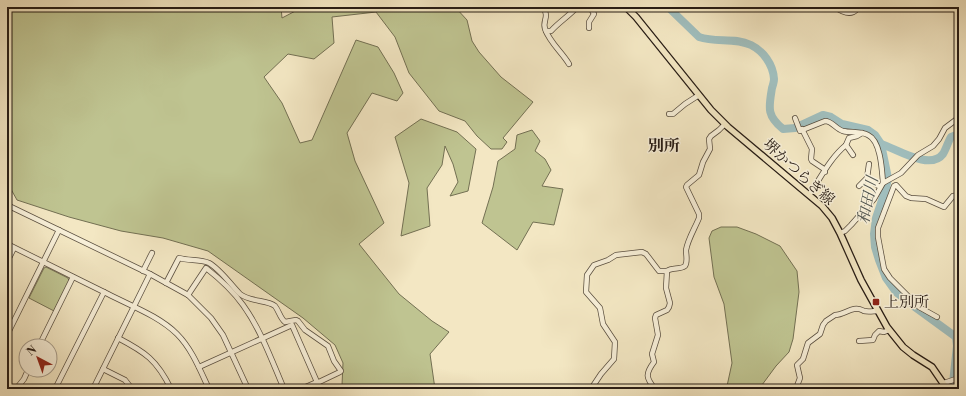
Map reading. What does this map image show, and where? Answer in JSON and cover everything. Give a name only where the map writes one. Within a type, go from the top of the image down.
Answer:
[{"type":"main road","name":"堺かつらぎ線","points":[[626,7],[725,124],[822,206],[832,218],[840,232],[861,280],[889,330],[903,347],[932,367],[944,386]]},
{"type":"street","points":[[543,7],[547,16],[544,28],[552,43],[569,64]]},
{"type":"street","points":[[546,31],[551,31],[557,24],[568,17],[577,7]]},
{"type":"street","points":[[589,28],[589,22],[594,14],[590,7]]},
{"type":"street","points":[[835,7],[843,12],[850,13],[855,12],[858,7]]},
{"type":"street","points":[[669,114],[673,114],[699,95]]},
{"type":"street","points":[[840,232],[845,231],[851,225],[874,198],[883,184],[905,170],[918,155],[934,146],[945,128],[957,119],[959,113]]},
{"type":"street","points":[[795,118],[800,131],[802,129],[828,121],[843,131],[868,135],[876,142],[882,165],[883,184]]},
{"type":"street","points":[[591,389],[614,359],[615,342],[606,330],[600,308],[586,292],[587,275],[590,269],[598,262],[608,260],[616,255],[642,252],[646,254],[659,271],[667,271],[685,266],[686,251],[699,218],[699,214],[686,187],[700,171],[710,149],[709,139],[725,124]]},
{"type":"street","points":[[802,129],[812,150],[812,161],[824,169],[825,172]]},
{"type":"street","points":[[810,195],[836,155],[846,145],[849,138],[862,133]]},
{"type":"street","points":[[846,145],[853,155]]},
{"type":"street","points":[[859,186],[867,178],[869,164]]},
{"type":"street","points":[[867,178],[883,184]]},
{"type":"street","points":[[894,178],[894,186],[878,228],[878,237],[884,270],[919,307],[937,317]]},
{"type":"street","points":[[894,186],[896,185],[906,196],[911,198],[926,199],[944,207],[953,196],[959,195]]},
{"type":"street","points":[[7,204],[188,294],[211,318],[223,335],[248,389]]},
{"type":"street","points":[[7,336],[60,230]]},
{"type":"street","points":[[7,244],[134,306],[172,329],[189,348],[209,389]]},
{"type":"street","points":[[7,262],[14,248]]},
{"type":"street","points":[[143,271],[152,253]]},
{"type":"street","points":[[166,283],[179,258],[205,262],[216,269],[246,298],[270,304],[275,307],[282,320],[285,322],[298,321],[305,330],[328,346],[334,362],[341,371],[302,389]]},
{"type":"street","points":[[188,294],[206,268],[228,288],[243,304],[254,323],[284,389]]},
{"type":"street","points":[[655,389],[647,378],[649,368],[654,360],[652,354],[658,335],[655,318],[656,315],[670,307],[670,297],[667,293],[667,271]]},
{"type":"street","points":[[93,389],[150,274]]},
{"type":"street","points":[[43,338],[73,277]]},
{"type":"street","points":[[55,389],[104,292]]},
{"type":"street","points":[[798,389],[797,386],[800,378],[797,365],[803,359],[808,343],[820,334],[826,321],[835,315],[856,308],[864,311],[878,311]]},
{"type":"street","points":[[199,367],[292,325],[321,389]]},
{"type":"street","points":[[859,342],[873,340],[879,331],[884,332],[889,330]]},
{"type":"street","points":[[118,338],[139,349],[150,358],[160,369],[170,389]]},
{"type":"street","points":[[944,386],[958,378],[959,361]]},
{"type":"street","points":[[103,369],[125,380],[132,389]]},
{"type":"street","points":[[16,389],[24,378]]},
{"type":"green space","points":[[7,7],[281,7],[282,18],[303,7],[455,7],[467,20],[472,41],[479,52],[501,77],[533,102],[503,138],[507,142],[502,149],[491,149],[477,136],[465,121],[439,111],[409,73],[395,37],[376,12],[332,17],[334,43],[314,59],[288,54],[264,77],[282,103],[300,143],[312,140],[356,40],[378,47],[394,73],[403,93],[397,101],[372,93],[347,133],[355,161],[384,223],[359,244],[399,294],[432,321],[449,332],[430,354],[435,389],[339,389],[342,385],[343,363],[335,345],[303,318],[208,251],[163,238],[121,231],[69,217],[17,200],[7,182]]},
{"type":"green space","points":[[421,119],[457,132],[476,149],[468,191],[450,196],[458,182],[453,164],[445,146],[442,165],[427,188],[430,226],[401,236],[409,183],[395,137]]},
{"type":"green space","points":[[532,130],[540,141],[535,151],[545,159],[551,170],[542,186],[563,189],[554,225],[533,222],[517,250],[482,223],[493,187],[498,161],[515,149],[517,135]]},
{"type":"green space","points":[[721,227],[737,227],[756,234],[780,246],[797,271],[799,292],[793,339],[789,352],[776,366],[759,389],[728,389],[727,386],[732,363],[724,304],[714,277],[709,238],[712,231]]},
{"type":"green space","points":[[46,267],[68,278],[69,281],[54,311],[29,298],[44,268]]},
{"type":"waterway","name":"和田川","points":[[668,7],[699,37],[712,40],[738,41],[751,45],[763,54],[772,68],[774,79],[770,100],[771,115],[783,129],[795,128],[823,115],[831,117],[842,124],[868,130],[875,135],[881,144],[888,178],[876,218],[874,234],[875,247],[886,278],[896,292],[908,302],[956,337],[959,337]]},
{"type":"waterway","points":[[881,144],[922,160],[930,160],[937,159],[943,154],[951,137],[959,134]]},
{"type":"waterway","points":[[956,337],[957,346],[953,383],[956,389]]},
{"type":"place","name":"上別所","points":[[876,302]]},
{"type":"district","name":"別所","points":[[664,145]]}]
